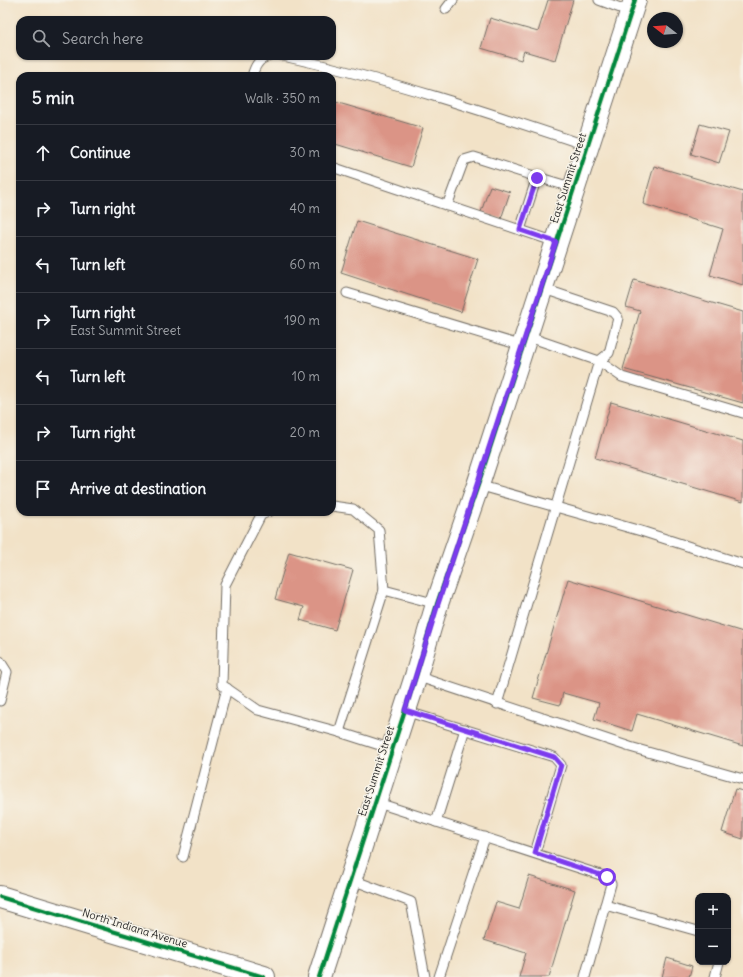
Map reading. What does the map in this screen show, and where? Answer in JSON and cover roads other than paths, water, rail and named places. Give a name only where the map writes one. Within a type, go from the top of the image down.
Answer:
[{"type":"street","name":"East Summit Street","points":[[319,977],[438,604],[633,6]]},
{"type":"street","name":"North Indiana Avenue","points":[[0,897],[264,977]]},
{"type":"lane","points":[[446,9],[454,0]]},
{"type":"lane","points":[[599,0],[633,6]]},
{"type":"lane","points":[[253,72],[255,66],[261,60]]},
{"type":"lane","points":[[302,60],[322,64],[466,105],[588,146]]},
{"type":"lane","points":[[447,206],[464,160],[474,157],[537,178],[574,188]]},
{"type":"lane","points":[[336,168],[556,242]]},
{"type":"lane","points":[[520,230],[537,178]]},
{"type":"lane","points":[[497,704],[599,361],[609,353],[618,318],[613,312],[541,288]]},
{"type":"lane","points":[[347,293],[599,361],[622,377],[743,413]]},
{"type":"lane","points":[[478,485],[641,532],[743,564]]},
{"type":"lane","points":[[336,507],[353,509],[378,530],[384,590],[340,732]]},
{"type":"lane","points":[[260,516],[225,585],[222,685],[258,710],[340,732],[392,749]]},
{"type":"lane","points":[[384,590],[438,604]]},
{"type":"lane","points":[[0,661],[7,672],[0,701]]},
{"type":"lane","points":[[416,676],[630,747],[743,779]]},
{"type":"lane","points":[[183,857],[227,688]]},
{"type":"lane","points":[[405,710],[554,757],[561,765],[535,853]]},
{"type":"lane","points":[[436,822],[465,729]]},
{"type":"lane","points":[[375,802],[607,877],[611,884],[585,977]]},
{"type":"lane","points":[[438,977],[485,837]]},
{"type":"lane","points":[[350,879],[411,902],[425,977]]},
{"type":"lane","points":[[605,906],[695,930]]},
{"type":"lane","points":[[715,977],[717,965]]}]
